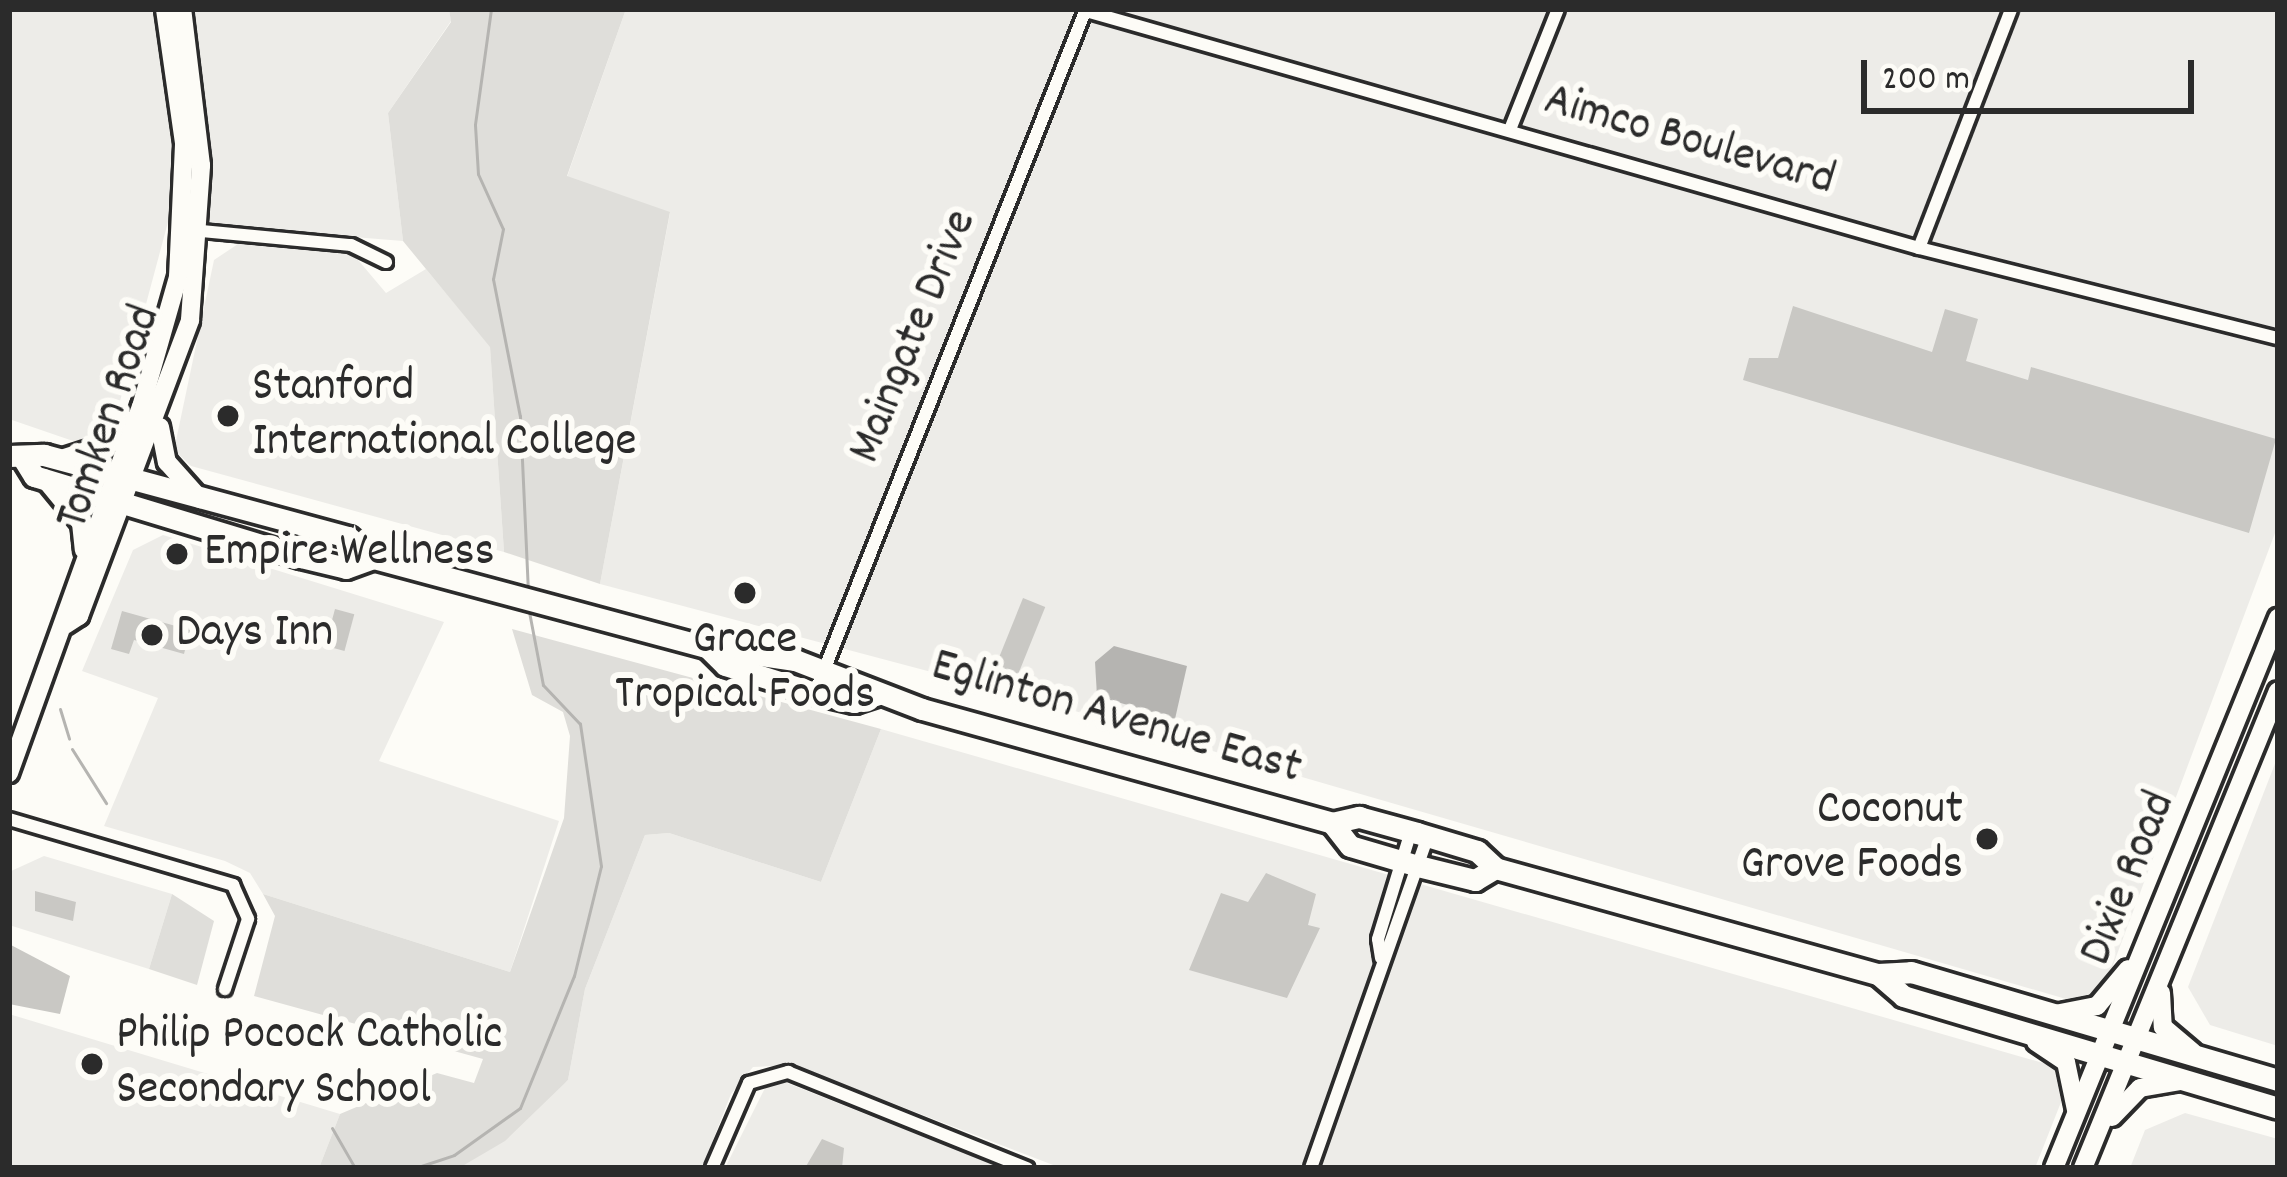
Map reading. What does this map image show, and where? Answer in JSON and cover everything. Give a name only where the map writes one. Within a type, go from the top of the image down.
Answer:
[{"type":"main road","name":"Tomken Road","points":[[126,479],[193,231],[165,9]]},
{"type":"main road","name":"Tomken Road","points":[[64,625],[80,616],[116,503],[159,419],[185,340],[193,231],[182,9]]},
{"type":"main road","points":[[61,459],[111,443],[142,407]]},
{"type":"main road","points":[[159,419],[167,461],[200,499]]},
{"type":"main road","name":"Eglinton Avenue East","points":[[17,458],[61,459],[349,537],[374,558],[541,598],[707,647],[734,644],[822,668],[878,694],[1332,823],[1360,818],[1420,834],[1477,851],[1495,868],[1878,974],[1911,972],[2278,1080]]},
{"type":"main road","name":"Eglinton Avenue East","points":[[17,458],[44,478],[116,503],[346,568],[374,558]]},
{"type":"main road","points":[[44,478],[81,523],[84,552]]},
{"type":"main road","name":"Tomken Road","points":[[9,773],[64,625],[84,552],[116,503]]},
{"type":"main road","name":"Dixie Road","points":[[2054,1168],[2278,618]]},
{"type":"main road","name":"Eglinton Avenue East","points":[[707,647],[725,664],[815,692],[854,702],[878,694]]},
{"type":"main road","name":"Dixie Road","points":[[2083,1168],[2278,691]]},
{"type":"main road","name":"Eglinton Avenue East","points":[[1332,823],[1350,846],[1410,864],[1474,880],[1495,868]]},
{"type":"main road","points":[[2192,828],[2218,838]]},
{"type":"main road","points":[[2052,1014],[2108,998],[2147,940]]},
{"type":"main road","points":[[2164,972],[2163,1027],[2208,1060]]},
{"type":"main road","name":"Eglinton Avenue East","points":[[1878,974],[1903,996],[2278,1108]]},
{"type":"main road","points":[[2016,1031],[2066,1062],[2076,1114]]},
{"type":"main road","points":[[2092,1145],[2125,1099],[2185,1080]]},
{"type":"street","points":[[1511,127],[1558,9]]},
{"type":"street","points":[[1919,248],[2011,9]]},
{"type":"street","name":"Aimco Boulevard","points":[[1086,10],[1511,127],[1919,248],[2276,341]]},
{"type":"street","name":"Maingate Drive","points":[[815,692],[1086,10]]},
{"type":"street","points":[[193,231],[351,245],[386,262]]},
{"type":"street","points":[[9,819],[232,885],[248,919],[225,988]]},
{"type":"street","points":[[1311,1168],[1382,959],[1378,939],[1420,834]]},
{"type":"street","points":[[712,1168],[749,1083],[788,1072],[1027,1168]]},
{"type":"shaded area","points":[[9,9],[449,9],[451,21],[388,113],[403,241],[168,222],[112,431],[76,442],[9,419]]},
{"type":"shaded area","points":[[449,9],[626,9],[567,176],[670,212],[600,584],[504,552],[490,347],[403,241],[388,113],[451,22]]},
{"type":"shaded area","points":[[626,9],[2278,9],[2278,525],[2107,981],[2097,994],[2066,999],[1037,700],[600,584],[670,213],[567,177]]},
{"type":"shaded area","points":[[244,240],[353,254],[386,293],[426,269],[490,346],[504,552],[191,466],[174,450],[214,260]]},
{"type":"shaded area","points":[[163,535],[444,622],[379,761],[559,821],[510,972],[263,894],[250,873],[225,861],[104,826],[158,698],[82,671],[133,550]]},
{"type":"shaded area","points":[[512,629],[881,729],[821,882],[669,833],[645,835],[585,989],[568,1080],[505,1141],[459,1168],[319,1168],[340,1114],[437,1073],[474,1083],[483,1059],[254,996],[275,916],[263,894],[510,972],[564,818],[570,736],[563,712],[532,695]]},
{"type":"shaded area","points":[[1114,646],[1187,666],[1175,719],[1097,696],[1095,662]]},
{"type":"shaded area","points":[[881,729],[2057,1067],[2065,1092],[2035,1168],[1061,1168],[793,1065],[753,1067],[731,1094],[702,1168],[459,1168],[568,1080],[585,989],[645,835],[669,833],[821,882]]},
{"type":"shaded area","points":[[2278,756],[2278,1046],[2210,1025],[2188,987]]},
{"type":"shaded area","points":[[44,856],[172,894],[149,969],[9,925],[9,872]]},
{"type":"shaded area","points":[[172,894],[214,921],[197,985],[149,969]]},
{"type":"shaded area","name":"Philip Pocock Catholic Secondary School","points":[[9,1014],[340,1114],[319,1168],[9,1168]]},
{"type":"shaded area","points":[[769,1080],[787,1083],[1002,1168],[725,1168]]},
{"type":"shaded area","points":[[2185,1113],[2278,1139],[2278,1168],[2130,1168],[2145,1130]]},
{"type":"building","points":[[1793,306],[1932,352],[1945,309],[1978,319],[1966,361],[2028,380],[2031,367],[2276,439],[2249,533],[1743,380],[1749,358],[1778,358]]},
{"type":"building","points":[[1023,598],[1045,607],[1014,685],[992,676]]},
{"type":"building","points":[[335,609],[354,614],[344,651],[325,646]]},
{"type":"building","name":"Days Inn","points":[[122,611],[190,630],[184,654],[134,640],[129,654],[111,649]]},
{"type":"building","points":[[1266,873],[1316,894],[1308,925],[1320,928],[1287,998],[1189,970],[1221,893],[1248,902]]},
{"type":"building","points":[[35,891],[76,902],[73,921],[35,911]]},
{"type":"building","points":[[9,944],[70,976],[60,1014],[9,1004]]},
{"type":"building","points":[[822,1139],[844,1148],[842,1168],[805,1168]]},
{"type":"waterway","points":[[491,9],[475,125],[478,174],[503,229],[493,279],[520,416],[528,591]]},
{"type":"waterway","points":[[415,1168],[454,1155],[520,1108],[574,976],[601,866],[580,724],[543,685],[528,606]]},
{"type":"waterway","points":[[60,709],[69,739]]},
{"type":"waterway","points":[[72,749],[106,803]]},
{"type":"waterway","points":[[332,1128],[355,1168]]},
{"type":"place","name":"Stanford International College","points":[[228,416]]},
{"type":"place","name":"Empire Wellness","points":[[177,554]]},
{"type":"place","name":"Grace Tropical Foods","points":[[745,593]]},
{"type":"place","name":"Days Inn","points":[[152,635]]},
{"type":"place","name":"Coconut Grove Foods","points":[[1987,839]]},
{"type":"place","name":"Philip Pocock Catholic Secondary School","points":[[92,1064]]}]
